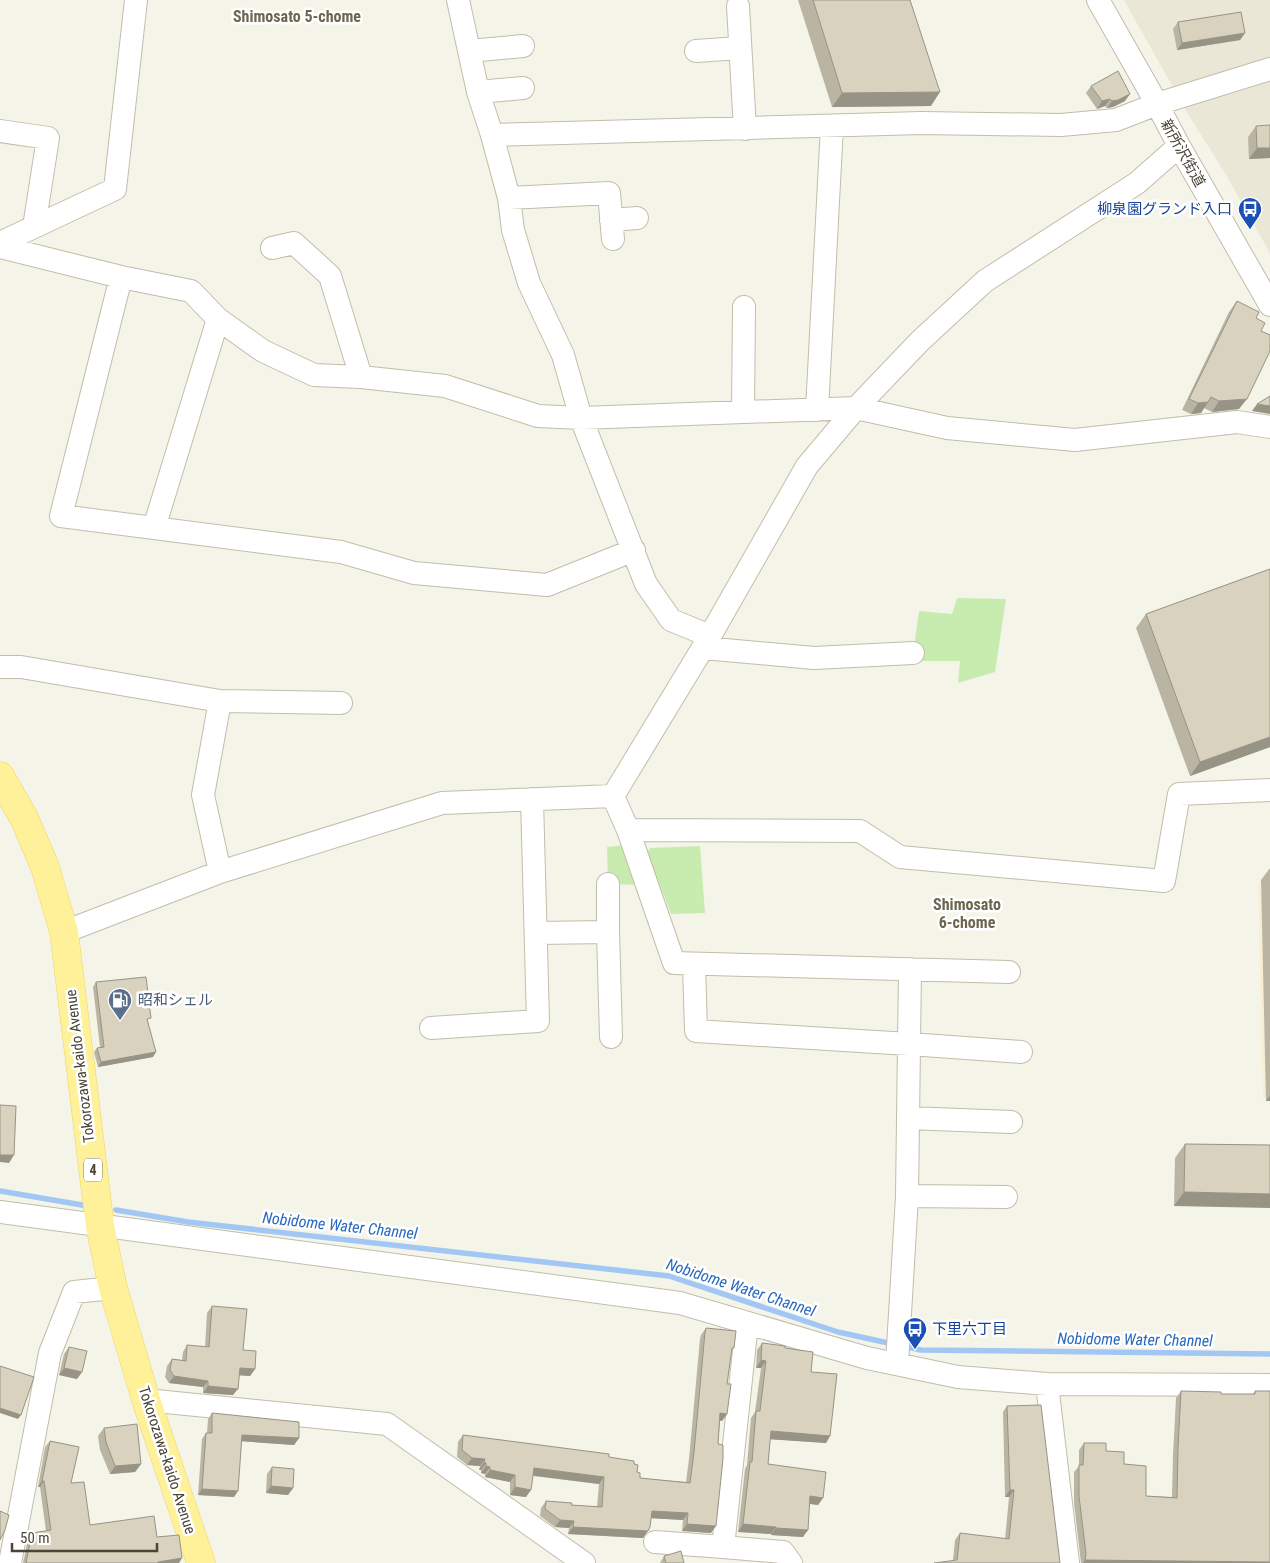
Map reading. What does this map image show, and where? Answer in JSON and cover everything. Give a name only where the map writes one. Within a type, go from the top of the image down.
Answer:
[{"type":"main road","name":"Tokorozawa-kaido Avenue","points":[[0,778],[24,818],[45,867],[64,932],[100,1226],[113,1288],[146,1400],[201,1563]]},
{"type":"street","points":[[0,243],[116,189],[136,0]]},
{"type":"street","points":[[458,0],[478,92],[509,198],[513,230],[526,274],[563,355],[581,418],[646,584],[670,620],[706,642],[814,658],[913,653]]},
{"type":"street","name":"新所沢街道","points":[[1098,0],[1270,305]]},
{"type":"street","points":[[738,6],[745,129]]},
{"type":"street","points":[[469,51],[523,46]]},
{"type":"street","points":[[696,51],[740,48]]},
{"type":"street","points":[[492,135],[921,123],[1061,125],[1116,120],[1157,104],[1270,69]]},
{"type":"street","points":[[478,92],[523,88]]},
{"type":"street","points":[[818,410],[832,126]]},
{"type":"street","points":[[0,131],[48,138],[34,227]]},
{"type":"street","points":[[613,796],[706,642],[807,466],[856,408],[920,341],[985,281],[1137,183],[1179,146]]},
{"type":"street","points":[[509,198],[609,194],[612,229],[638,218]]},
{"type":"street","points":[[272,248],[294,243],[330,276],[361,377]]},
{"type":"street","points":[[0,247],[121,277],[191,291],[218,319],[263,351],[314,375],[361,377],[446,386],[538,416],[581,418],[856,408],[947,428],[1075,440],[1237,422],[1270,427]]},
{"type":"street","points":[[121,277],[61,516],[341,552],[414,573],[547,585],[634,550]]},
{"type":"street","points":[[743,412],[744,307]]},
{"type":"street","points":[[154,528],[218,319]]},
{"type":"street","points":[[0,667],[21,667],[220,701],[341,703]]},
{"type":"street","points":[[220,701],[203,795],[220,872]]},
{"type":"street","points":[[628,830],[860,831],[900,857],[1164,881],[1179,794],[1270,790]]},
{"type":"street","points":[[64,932],[220,872],[442,803],[613,796]]},
{"type":"street","points":[[613,796],[628,830],[674,964],[1009,972]]},
{"type":"street","points":[[430,1028],[538,1021],[532,799]]},
{"type":"street","points":[[608,884],[611,1037]]},
{"type":"street","points":[[536,933],[608,932]]},
{"type":"street","points":[[694,964],[696,1031],[1020,1052]]},
{"type":"street","points":[[898,1350],[907,1196],[910,969]]},
{"type":"street","points":[[908,1118],[1011,1122]]},
{"type":"street","points":[[907,1196],[1006,1197]]},
{"type":"street","points":[[0,1212],[680,1303],[867,1358],[898,1350],[958,1377],[1047,1384],[1270,1385]]},
{"type":"street","points":[[10,1563],[50,1353],[74,1292],[113,1288]]},
{"type":"street","points":[[723,1547],[747,1323]]},
{"type":"street","points":[[1047,1384],[1068,1563]]},
{"type":"street","points":[[146,1400],[387,1424],[584,1563]]},
{"type":"street","points":[[655,1542],[782,1552],[791,1563]]},
{"type":"shaded area","points":[[1124,0],[1270,0],[1270,253],[1225,173],[1185,109]]},
{"type":"shaded area","points":[[1270,882],[1270,1098],[1263,1098],[1258,883]]},
{"type":"green space","points":[[957,598],[1006,599],[995,672],[958,683],[960,661],[912,661],[919,611],[952,614]]},
{"type":"green space","points":[[633,844],[647,885],[608,884],[607,847]]},
{"type":"green space","points":[[700,846],[705,913],[671,914],[656,875],[643,858],[650,848]]},
{"type":"building","points":[[813,0],[910,0],[940,92],[842,93]]},
{"type":"building","points":[[1241,12],[1245,33],[1182,43],[1178,22]]},
{"type":"building","points":[[1118,71],[1130,94],[1118,100],[1102,101],[1091,86]]},
{"type":"building","points":[[1270,125],[1270,148],[1257,148],[1256,126]]},
{"type":"building","points":[[1237,301],[1259,312],[1256,318],[1265,323],[1261,331],[1270,335],[1270,351],[1247,399],[1219,401],[1211,397],[1208,402],[1198,403],[1189,399]]},
{"type":"building","points":[[1270,396],[1270,406],[1257,404]]},
{"type":"building","points":[[1270,569],[1270,737],[1200,762],[1146,614]]},
{"type":"building","points":[[146,977],[151,1018],[147,1019],[156,1052],[101,1062],[97,1048],[104,1047],[96,982]]},
{"type":"building","points":[[0,1105],[16,1106],[14,1155],[0,1155]]},
{"type":"building","points":[[1185,1144],[1270,1145],[1270,1194],[1184,1192]]},
{"type":"building","points":[[212,1306],[247,1309],[243,1350],[256,1351],[255,1369],[240,1368],[238,1389],[208,1386],[208,1381],[174,1376],[170,1370],[172,1359],[186,1361],[187,1345],[209,1347]]},
{"type":"building","points":[[706,1328],[736,1331],[727,1384],[731,1384],[727,1414],[720,1413],[718,1444],[723,1445],[723,1459],[716,1526],[687,1524],[688,1513],[652,1511],[648,1531],[573,1527],[574,1521],[560,1520],[545,1509],[546,1501],[602,1507],[604,1477],[534,1468],[531,1490],[515,1487],[515,1475],[490,1470],[490,1467],[486,1466],[484,1462],[485,1459],[472,1458],[462,1450],[463,1435],[609,1454],[609,1457],[634,1461],[634,1464],[638,1465],[637,1472],[640,1473],[640,1478],[690,1483]]},
{"type":"building","points":[[762,1343],[813,1352],[811,1372],[837,1374],[830,1436],[771,1431],[768,1464],[826,1472],[823,1498],[810,1496],[808,1530],[743,1524],[750,1462],[752,1462],[756,1411],[760,1411],[766,1361],[761,1360]]},
{"type":"building","points":[[69,1347],[87,1351],[82,1372],[64,1368]]},
{"type":"building","points":[[0,1366],[34,1377],[21,1415],[0,1408]]},
{"type":"building","points":[[1181,1391],[1255,1394],[1255,1391],[1270,1391],[1270,1562],[1085,1560],[1086,1554],[1079,1496],[1079,1465],[1083,1465],[1084,1443],[1106,1443],[1106,1451],[1124,1452],[1124,1464],[1146,1466],[1146,1496],[1177,1498]]},
{"type":"building","points":[[1041,1405],[1060,1563],[934,1563],[957,1560],[960,1533],[1009,1539],[1014,1490],[1010,1490],[1007,1406]]},
{"type":"building","points":[[212,1413],[299,1422],[299,1438],[242,1435],[238,1491],[202,1489],[206,1433],[212,1433]]},
{"type":"building","points":[[137,1424],[141,1464],[115,1466],[106,1442],[104,1428]]},
{"type":"building","points":[[50,1441],[79,1447],[71,1483],[84,1482],[90,1525],[154,1516],[157,1537],[179,1535],[182,1558],[158,1563],[26,1563],[32,1533],[51,1530],[44,1481],[42,1481]]},
{"type":"building","points":[[272,1467],[294,1469],[293,1488],[271,1486]]},
{"type":"building","points":[[0,1511],[9,1515],[0,1540]]},
{"type":"building","points":[[681,1551],[684,1563],[666,1563],[664,1556]]},
{"type":"waterway","name":"Nobidome Water Channel","points":[[0,1191],[88,1206]]},
{"type":"waterway","name":"Nobidome Water Channel","points":[[116,1210],[188,1222],[669,1276],[838,1332],[893,1344]]},
{"type":"waterway","name":"Nobidome Water Channel","points":[[903,1346],[921,1350],[1270,1354]]},
{"type":"place","name":"柳泉園グランド入口","points":[[1250,230]]},
{"type":"place","name":"昭和シェル","points":[[120,1021]]},
{"type":"place","name":"下里六丁目","points":[[915,1350]]},
{"type":"district","name":"Shimosato 5-chome","points":[[297,16]]},
{"type":"district","name":"Shimosato 6-chome","points":[[967,913]]}]
